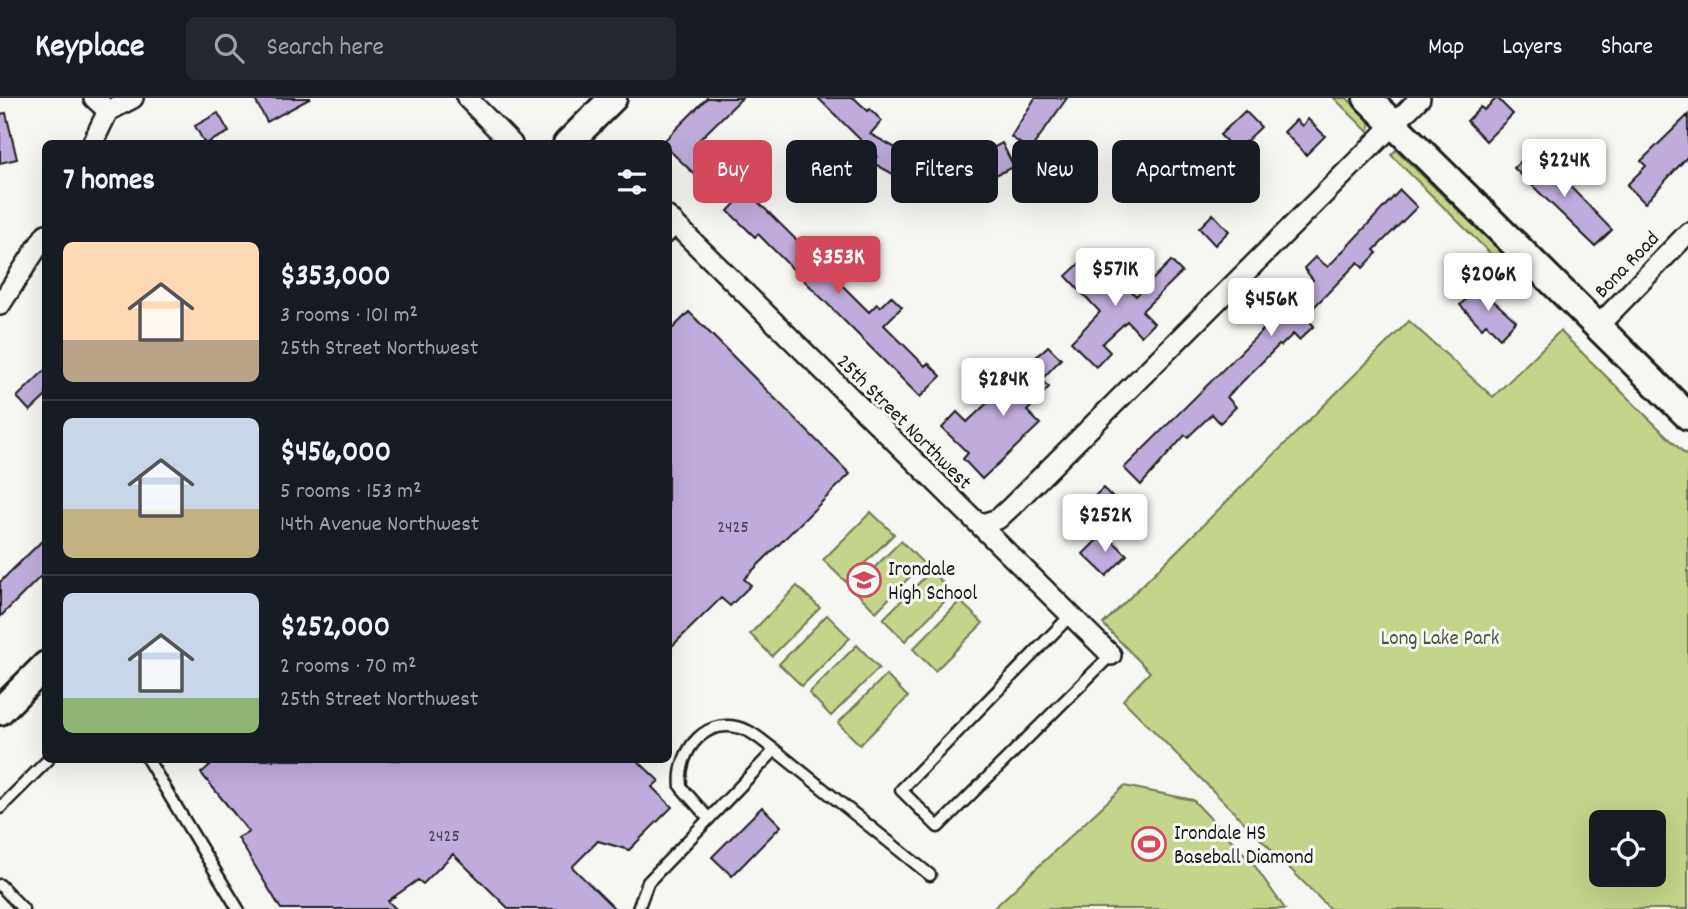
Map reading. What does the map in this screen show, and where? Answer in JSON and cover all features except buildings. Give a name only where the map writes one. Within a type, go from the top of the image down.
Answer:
[{"type":"street","points":[[93,140],[101,105],[133,98]]},
{"type":"street","points":[[467,98],[508,140]]},
{"type":"street","points":[[580,139],[613,98]]},
{"type":"street","points":[[1367,98],[1688,415]]},
{"type":"street","points":[[982,524],[998,519],[1012,506],[1420,98]]},
{"type":"street","name":"25th Street Northwest","points":[[672,227],[966,515],[982,524],[1111,655]]},
{"type":"street","name":"Bona Road","points":[[1597,327],[1688,233]]},
{"type":"street","points":[[0,305],[42,240]]},
{"type":"street","points":[[0,711],[42,670]]},
{"type":"lane","points":[[1072,615],[901,790],[938,827],[1111,655]]},
{"type":"lane","points":[[709,819],[681,788],[681,763],[695,740],[716,727],[748,731],[930,875]]},
{"type":"lane","points":[[638,909],[648,881],[775,750]]},
{"type":"lane","points":[[0,808],[45,763]]},
{"type":"lane","points":[[150,763],[238,909]]},
{"type":"lane","points":[[0,885],[23,909]]},
{"type":"green space","points":[[1334,98],[1347,98],[1367,118],[1370,126],[1368,132]]},
{"type":"green space","points":[[1396,150],[1528,278],[1523,286],[1391,155]]},
{"type":"green space","name":"Long Lake Park","points":[[1409,321],[1493,397],[1560,331],[1688,457],[1688,909],[1330,909],[1123,700],[1150,672],[1103,624]]},
{"type":"green space","points":[[871,512],[894,534],[846,582],[823,560]]},
{"type":"green space","points":[[901,541],[923,563],[876,612],[853,589]]},
{"type":"green space","points":[[931,571],[953,593],[905,641],[883,619]]},
{"type":"green space","points":[[797,586],[820,608],[772,656],[750,634]]},
{"type":"green space","points":[[960,601],[983,623],[935,671],[913,649]]},
{"type":"green space","points":[[827,615],[850,638],[802,686],[779,664]]},
{"type":"green space","points":[[857,645],[879,668],[831,716],[809,693]]},
{"type":"green space","points":[[886,675],[908,697],[860,745],[838,723]]},
{"type":"green space","name":"Irondale HS Baseball Diamond","points":[[1124,786],[1193,800],[1252,862],[1285,909],[993,909]]},
{"type":"place","name":"Irondale High School","points":[[864,580]]},
{"type":"place","name":"Irondale HS Baseball Diamond","points":[[1149,844]]}]
